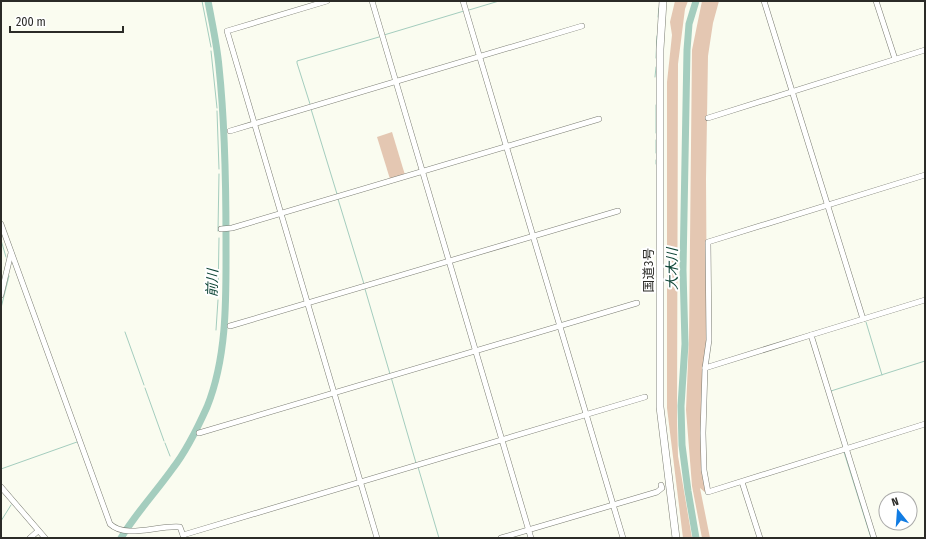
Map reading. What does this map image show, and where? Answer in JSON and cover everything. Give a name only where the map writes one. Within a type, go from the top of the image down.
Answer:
[{"type":"highway","name":"国道3号","points":[[663,1],[660,49],[660,400],[676,538]]},
{"type":"street","points":[[328,1],[227,31],[377,538]]},
{"type":"street","points":[[372,1],[531,538]]},
{"type":"street","points":[[463,1],[624,538]]},
{"type":"street","points":[[764,1],[863,319]]},
{"type":"street","points":[[876,1],[895,60]]},
{"type":"street","points":[[230,131],[582,26]]},
{"type":"street","points":[[708,118],[792,93],[925,50]]},
{"type":"street","points":[[221,229],[232,228],[599,119]]},
{"type":"street","points":[[925,175],[708,242],[709,325],[702,432],[704,470],[708,492],[925,424]]},
{"type":"street","points":[[230,326],[618,210]]},
{"type":"street","points":[[1,224],[108,520],[112,527],[118,532],[130,537],[176,526],[182,528],[184,537],[360,482],[646,397]]},
{"type":"street","points":[[1,295],[11,252]]},
{"type":"street","points":[[705,368],[925,300]]},
{"type":"street","points":[[199,433],[637,303]]},
{"type":"street","points":[[811,335],[874,538]]},
{"type":"street","points":[[742,482],[760,538]]},
{"type":"street","points":[[502,538],[660,490],[662,488],[661,484]]},
{"type":"street","points":[[1,487],[45,538]]},
{"type":"street","points":[[30,538],[38,531]]},
{"type":"shaded area","points":[[675,1],[688,1],[685,9],[678,64],[677,420],[678,456],[692,538],[683,538],[667,408],[667,82],[672,35],[670,22]]},
{"type":"shaded area","points":[[702,1],[719,1],[713,23],[708,56],[706,179],[707,329],[704,367],[707,494],[700,488],[710,538],[702,538],[692,486],[686,410],[689,338],[692,50]]},
{"type":"shaded area","points":[[392,132],[405,175],[390,179],[377,137]]},
{"type":"waterway","points":[[202,1],[211,47]]},
{"type":"waterway","name":"前川","points":[[121,538],[183,454],[207,407],[219,367],[226,303],[225,153],[218,58],[208,1]]},
{"type":"waterway","points":[[469,10],[499,1]]},
{"type":"waterway","name":"大木川","points":[[696,1],[689,24],[687,50],[683,270],[685,344],[681,406],[682,445],[696,538]]},
{"type":"waterway","points":[[658,17],[659,8]]},
{"type":"waterway","points":[[384,35],[464,11]]},
{"type":"waterway","points":[[656,58],[657,36]]},
{"type":"waterway","points":[[310,104],[297,61],[379,37]]},
{"type":"waterway","points":[[211,51],[217,108]]},
{"type":"waterway","points":[[655,77],[656,67]]},
{"type":"waterway","points":[[656,105],[656,133]]},
{"type":"waterway","points":[[311,109],[337,194]]},
{"type":"waterway","points":[[217,111],[219,169]]},
{"type":"waterway","points":[[656,140],[656,153]]},
{"type":"waterway","points":[[218,231],[219,174]]},
{"type":"waterway","points":[[338,199],[364,284]]},
{"type":"waterway","points":[[218,295],[219,238]]},
{"type":"waterway","points":[[1,240],[6,257]]},
{"type":"waterway","points":[[1,308],[9,276]]},
{"type":"waterway","points":[[365,289],[390,374]]},
{"type":"waterway","points":[[216,330],[218,300]]},
{"type":"waterway","points":[[866,322],[882,375]]},
{"type":"waterway","points":[[125,332],[144,385]]},
{"type":"waterway","points":[[831,391],[925,361]]},
{"type":"waterway","points":[[391,377],[416,463]]},
{"type":"waterway","points":[[145,388],[164,441]]},
{"type":"waterway","points":[[1,469],[77,442]]},
{"type":"waterway","points":[[165,443],[170,456]]},
{"type":"waterway","points":[[844,452],[871,538]]},
{"type":"waterway","points":[[418,467],[439,538]]},
{"type":"waterway","points":[[1,521],[11,505]]}]
